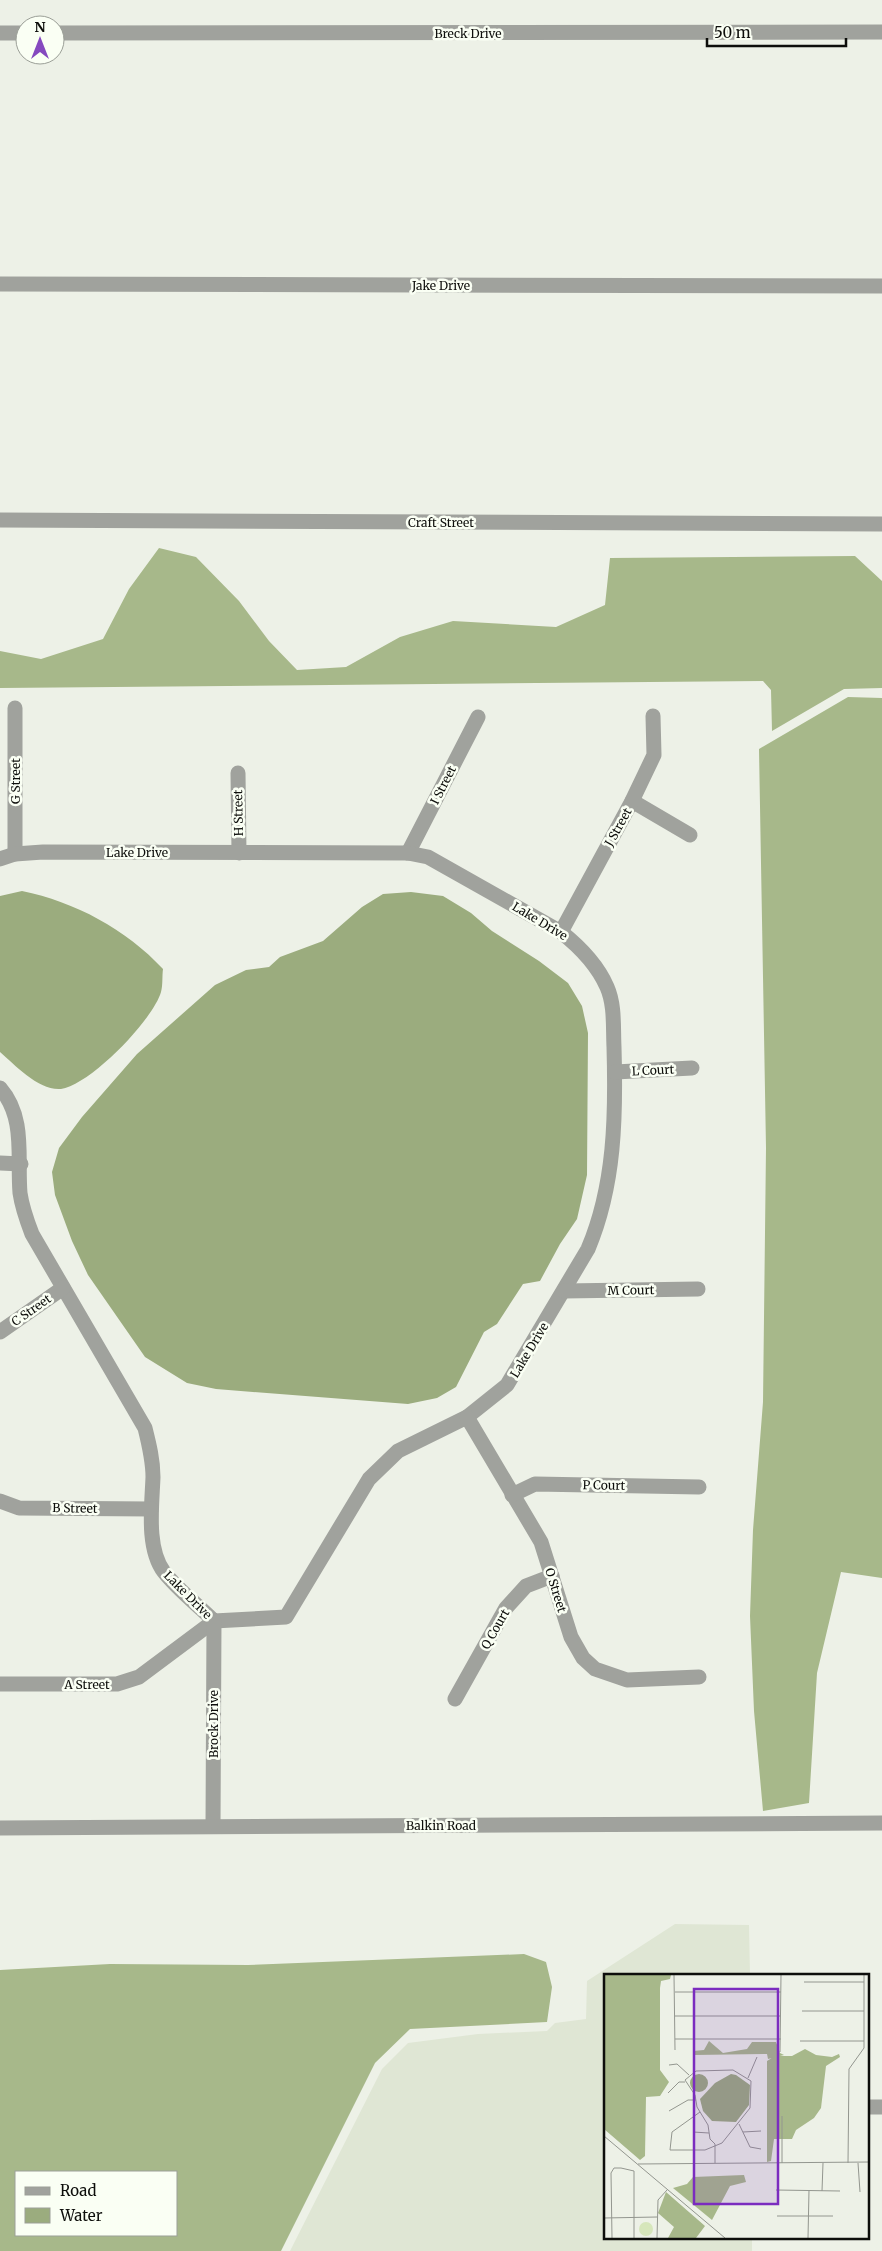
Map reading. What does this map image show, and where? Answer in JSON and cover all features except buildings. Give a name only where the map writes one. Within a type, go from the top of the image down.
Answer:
[{"type":"street","name":"Breck Drive","points":[[65,33],[882,32]]},
{"type":"street","points":[[0,33],[15,33]]},
{"type":"street","name":"Jake Drive","points":[[0,284],[882,286]]},
{"type":"street","name":"Craft Street","points":[[0,520],[882,524]]},
{"type":"street","name":"G Street","points":[[14,708],[15,854]]},
{"type":"street","name":"J Street","points":[[561,932],[632,801],[654,755],[653,716]]},
{"type":"street","name":"I Street","points":[[408,853],[478,717]]},
{"type":"street","name":"H Street","points":[[238,772],[239,853]]},
{"type":"street","points":[[632,801],[690,835]]},
{"type":"street","name":"Lake Drive","points":[[0,859],[15,854],[43,852],[408,853],[428,857],[561,932],[577,944],[594,964],[607,987],[612,1003],[615,1072],[612,1157],[598,1226],[588,1249],[508,1386],[467,1417],[398,1451],[369,1480],[286,1617],[214,1621],[163,1571],[154,1547],[150,1509],[153,1477],[151,1451],[145,1428],[63,1288],[25,1217],[20,1193],[19,1132],[12,1107],[0,1088]]},
{"type":"street","name":"L Court","points":[[615,1072],[692,1068]]},
{"type":"street","points":[[0,1163],[21,1164]]},
{"type":"street","name":"C Street","points":[[0,1332],[63,1288]]},
{"type":"street","name":"M Court","points":[[564,1291],[698,1289]]},
{"type":"street","name":"O Street","points":[[467,1417],[541,1542],[570,1637],[583,1658],[595,1669],[627,1680],[699,1677]]},
{"type":"street","name":"P Court","points":[[512,1495],[535,1484],[699,1487]]},
{"type":"street","name":"B Street","points":[[0,1501],[19,1508],[150,1509]]},
{"type":"street","name":"Q Court","points":[[455,1699],[506,1608],[526,1586],[552,1576]]},
{"type":"street","name":"A Street","points":[[0,1684],[117,1684],[139,1677],[214,1621]]},
{"type":"street","name":"Brock Drive","points":[[212,1826],[214,1621]]},
{"type":"street","name":"Balkin Road","points":[[0,1828],[882,1823]]},
{"type":"shaded area","points":[[159,548],[196,557],[239,601],[269,641],[297,670],[346,667],[400,637],[453,621],[556,627],[605,605],[610,558],[855,556],[882,581],[882,688],[844,689],[772,731],[771,690],[763,681],[0,688],[0,651],[41,659],[103,639],[129,589]]},
{"type":"shaded area","points":[[848,697],[882,698],[882,1578],[841,1572],[817,1673],[809,1803],[763,1811],[754,1711],[750,1616],[753,1530],[763,1402],[766,1148],[759,749]]},
{"type":"shaded area","points":[[675,1924],[749,1925],[750,1974],[604,1974],[604,2238],[752,2238],[752,2251],[290,2251],[382,2069],[408,2043],[478,2034],[547,2031],[555,2023],[586,2019],[587,1981]]},
{"type":"shaded area","points":[[524,1954],[546,1962],[552,1987],[547,2022],[410,2029],[375,2063],[281,2251],[0,2251],[0,1970],[110,1964],[248,1965]]},
{"type":"water","points":[[22,891],[61,902],[98,919],[133,941],[163,969],[162,989],[156,1004],[133,1034],[119,1050],[88,1076],[73,1085],[61,1089],[53,1089],[36,1082],[0,1052],[0,896]]},
{"type":"water","points":[[411,892],[443,896],[471,913],[492,931],[539,961],[568,983],[582,1006],[588,1033],[587,1175],[577,1219],[560,1244],[540,1281],[523,1284],[497,1324],[484,1332],[456,1387],[437,1398],[408,1404],[216,1389],[187,1383],[145,1357],[88,1275],[72,1241],[55,1195],[52,1172],[59,1148],[82,1117],[137,1054],[215,985],[246,970],[269,967],[280,957],[323,941],[362,907],[383,894]]}]
